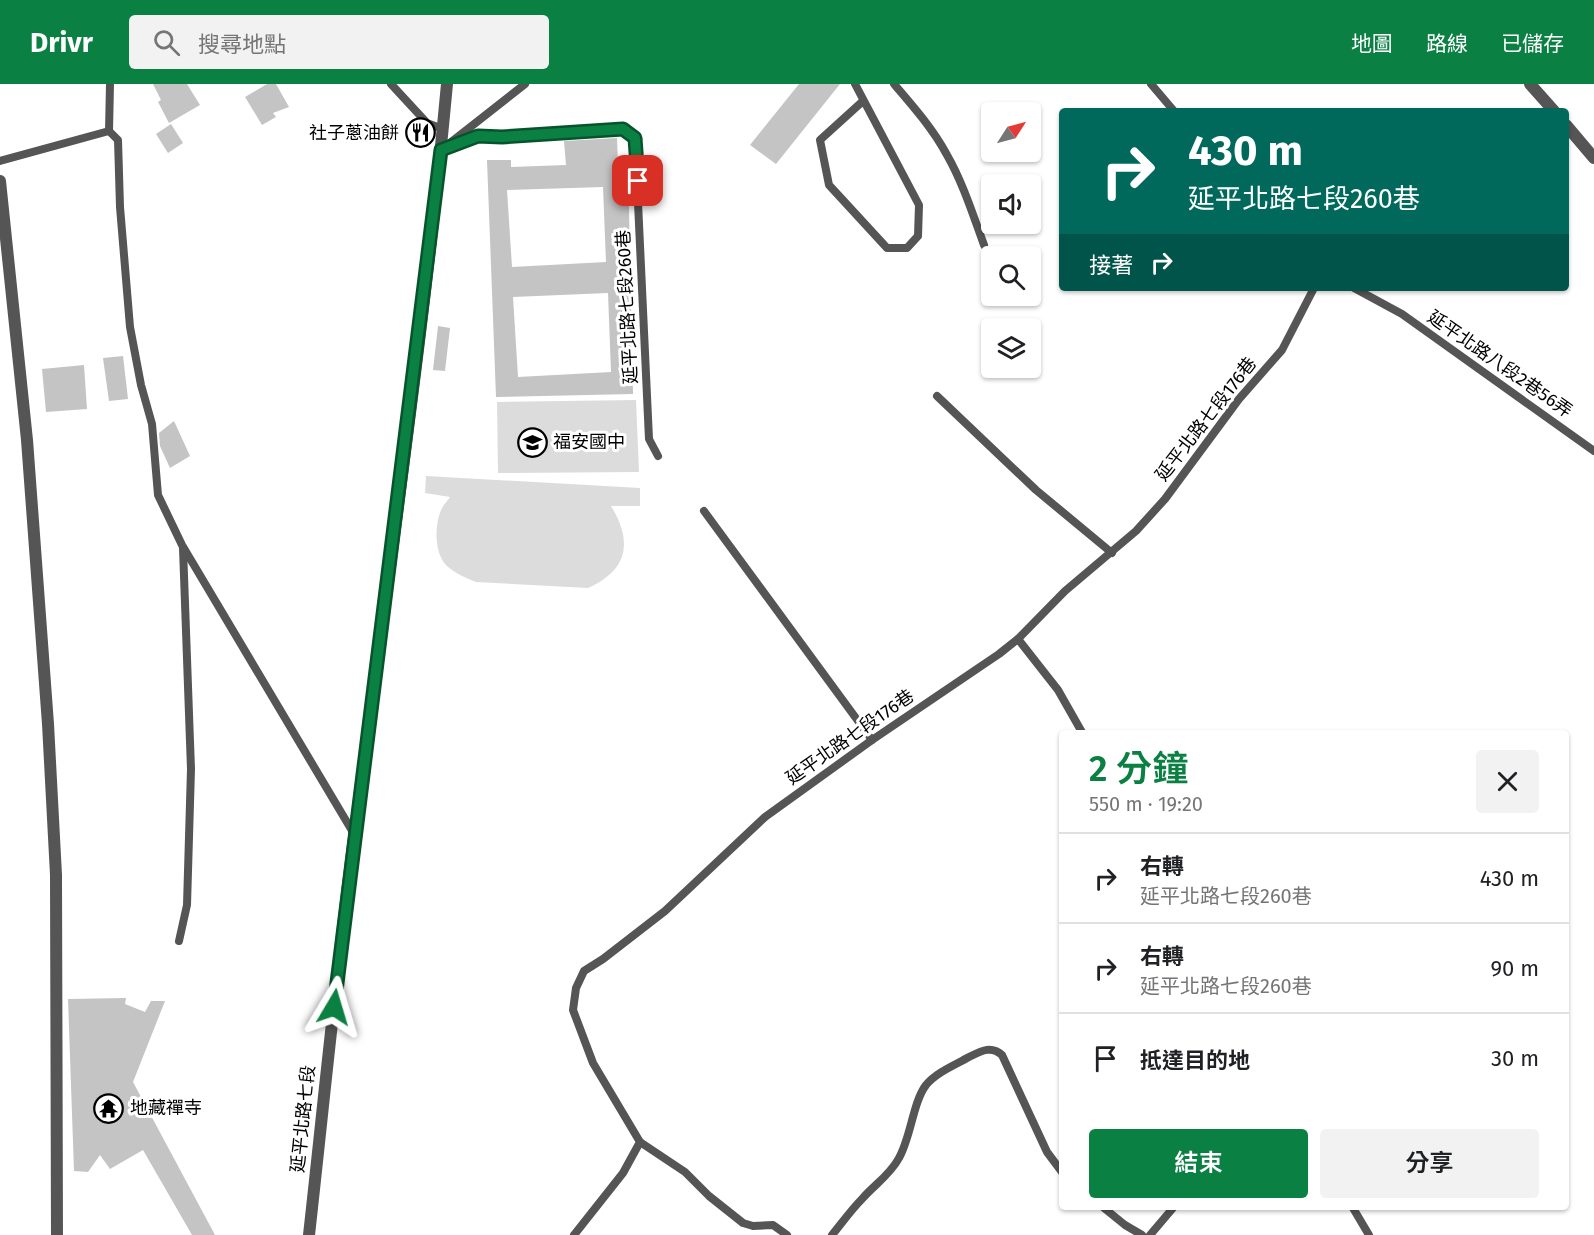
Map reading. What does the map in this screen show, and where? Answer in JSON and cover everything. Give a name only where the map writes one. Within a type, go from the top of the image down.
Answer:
[{"type":"street","name":"延平北路七段","points":[[309,1235],[354,834],[400,489],[447,84]]},
{"type":"street","points":[[1530,84],[1551,108]]},
{"type":"street","points":[[1569,129],[1594,158]]},
{"type":"street","points":[[0,181],[27,440],[57,875],[57,1235]]},
{"type":"lane","points":[[110,84],[109,131],[118,140],[120,207],[130,327],[141,385],[152,424],[158,495],[182,545],[354,834]]},
{"type":"lane","points":[[391,84],[428,123],[443,129]]},
{"type":"lane","points":[[441,150],[525,84]]},
{"type":"lane","points":[[855,84],[919,205],[918,236],[906,248],[887,248],[829,184],[820,140],[863,101]]},
{"type":"lane","points":[[894,84],[920,115],[946,154],[963,189],[984,245]]},
{"type":"lane","points":[[1151,84],[1171,108]]},
{"type":"lane","name":"延平北路七段260巷","points":[[441,150],[478,136],[502,137],[623,129],[635,138],[649,439],[658,456]]},
{"type":"lane","points":[[0,161],[109,131]]},
{"type":"lane","name":"延平北路七段176巷","points":[[640,1142],[593,1063],[573,1010],[576,988],[584,971],[665,911],[765,817],[1018,639],[1065,591],[1136,531],[1165,500],[1239,399],[1282,350],[1312,291]]},
{"type":"lane","name":"延平北路八段2巷56弄","points":[[1360,291],[1402,314],[1594,451]]},
{"type":"lane","points":[[937,396],[1036,490],[1112,553]]},
{"type":"lane","points":[[704,511],[873,740]]},
{"type":"lane","points":[[179,941],[187,905],[191,770],[182,545]]},
{"type":"lane","points":[[1018,639],[1058,690],[1081,730]]},
{"type":"lane","points":[[832,1235],[862,1198],[889,1173],[900,1158],[920,1096],[927,1084],[950,1067],[987,1049],[996,1050],[1002,1055],[1047,1152],[1059,1168]]},
{"type":"lane","points":[[574,1235],[623,1173],[640,1142],[685,1172],[709,1196],[743,1223],[753,1226],[773,1225],[787,1235]]},
{"type":"lane","points":[[1106,1210],[1142,1235]]},
{"type":"lane","points":[[1150,1235],[1171,1210]]},
{"type":"lane","points":[[1354,1210],[1370,1235]]},
{"type":"shaded area","points":[[636,400],[639,472],[498,473],[497,402]]},
{"type":"shaded area","points":[[426,476],[640,488],[640,506],[611,506],[622,531],[623,554],[612,573],[588,588],[476,582],[450,569],[443,561],[438,547],[437,530],[439,515],[450,497],[425,493]]},
{"type":"building","points":[[153,84],[187,84],[200,105],[169,123],[158,102],[161,100]]},
{"type":"building","points":[[267,84],[276,84],[289,107],[273,113],[276,117],[262,125],[245,97]]},
{"type":"building","points":[[799,84],[840,84],[776,164],[750,145]]},
{"type":"building","points":[[171,124],[183,143],[168,153],[156,134]]},
{"type":"building","points":[[617,138],[618,164],[628,163],[633,394],[496,397],[487,160],[511,160],[511,167],[566,165],[564,141]],"holes":[[[603,187],[606,262],[512,267],[507,190]],[[608,293],[611,372],[518,377],[513,297]]]},
{"type":"building","points":[[438,326],[450,328],[445,371],[433,370]]},
{"type":"building","points":[[123,356],[128,399],[109,401],[103,358]]},
{"type":"building","points":[[84,365],[87,409],[46,412],[42,369]]},
{"type":"building","points":[[174,421],[190,456],[170,468],[160,446],[159,433]]},
{"type":"building","name":"地藏禪寺","points":[[126,998],[125,1004],[145,1012],[151,1001],[165,1001],[133,1082],[215,1235],[192,1235],[143,1150],[110,1169],[100,1155],[88,1172],[74,1171],[68,999]]},
{"type":"place","name":"社子蔥油餅","points":[[420,133]]},
{"type":"place","name":"福安國中","points":[[532,442]]},
{"type":"place","name":"地藏禪寺","points":[[109,1108]]},
{"type":"route","points":[[334,1007],[354,834],[402,477],[441,150],[478,136],[502,137],[623,129],[635,138],[638,181]]}]
